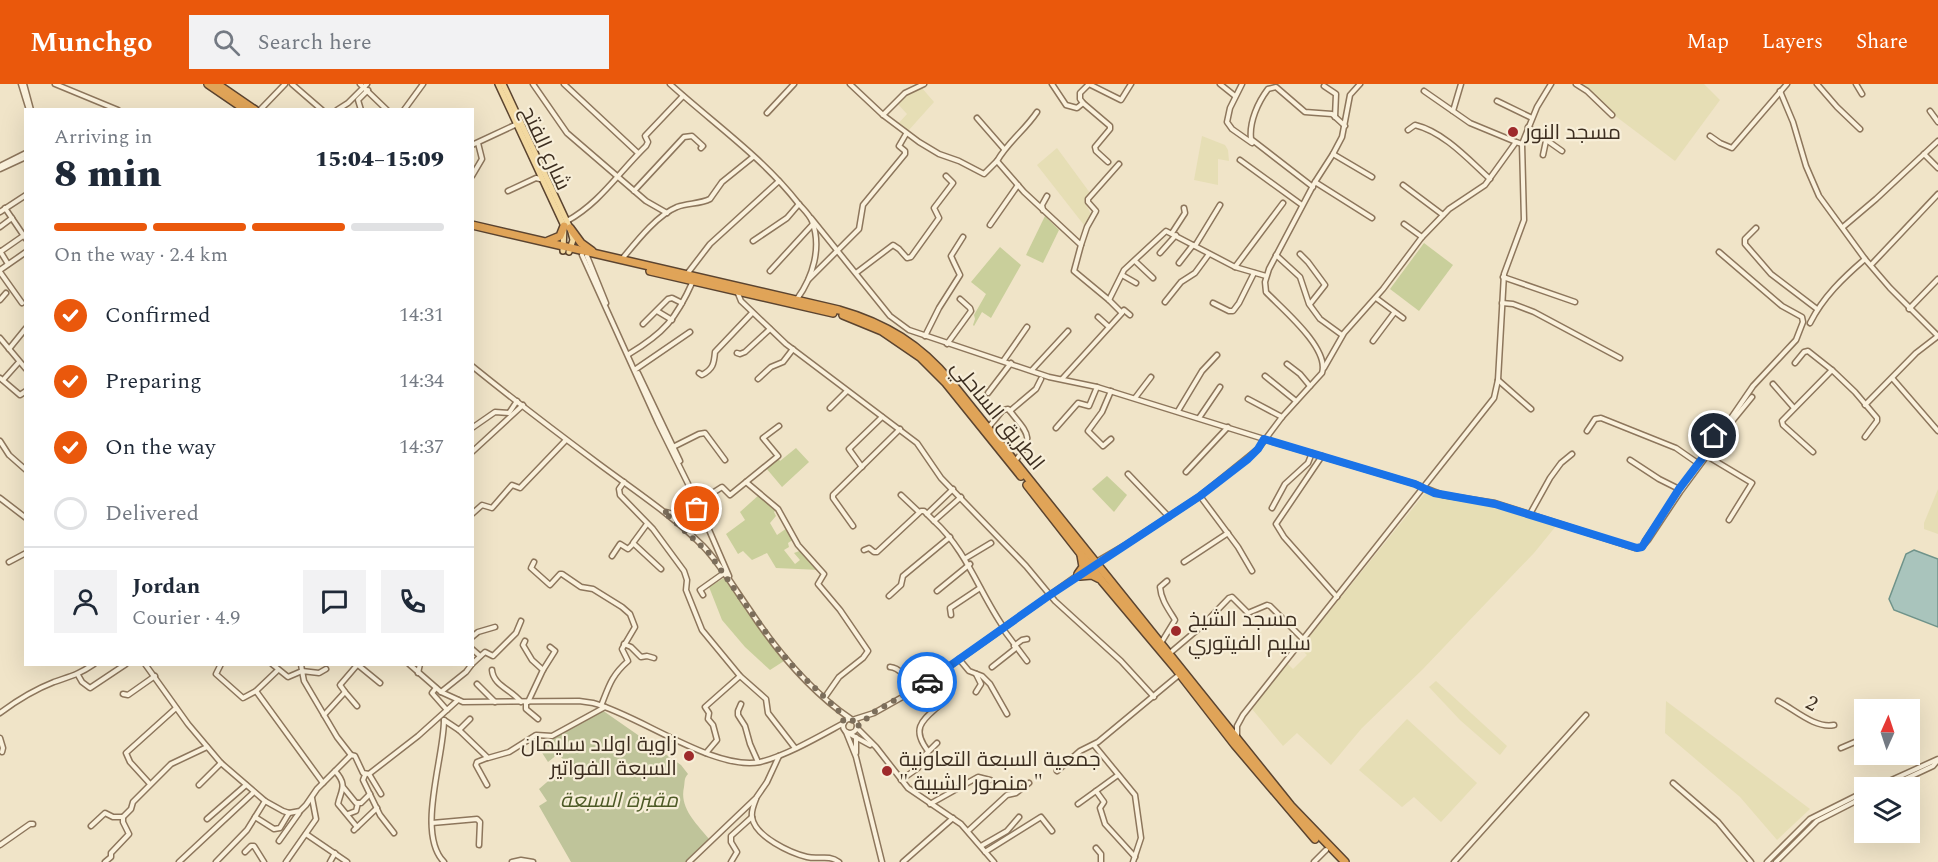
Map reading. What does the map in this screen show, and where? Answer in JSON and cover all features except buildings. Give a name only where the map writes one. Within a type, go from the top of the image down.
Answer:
[{"type":"highway","points":[[208,84],[243,108]]},
{"type":"highway","points":[[218,84],[252,108]]},
{"type":"highway","name":"الطريق الساحلي","points":[[474,225],[542,242],[585,256],[843,315],[870,325],[899,341],[920,357],[946,383],[1082,550],[1098,562],[1105,578],[1179,674],[1224,721],[1305,821],[1345,862]]},
{"type":"highway","points":[[542,242],[558,238],[567,225],[581,243],[600,255]]},
{"type":"highway","name":"الطريق الساحلي","points":[[474,230],[600,255],[796,299],[853,314],[893,331],[942,370],[1015,461],[1025,478]]},
{"type":"highway","points":[[1082,550],[1083,567],[1079,575],[1105,578]]},
{"type":"highway","name":"الطريق الساحلي","points":[[1105,578],[1170,654],[1284,805],[1339,862]]},
{"type":"main road","name":"شارع الفتح","points":[[498,84],[567,225]]},
{"type":"main road","points":[[503,84],[573,240],[567,249]]},
{"type":"street","points":[[23,84],[29,108]]},
{"type":"street","points":[[55,84],[113,108]]},
{"type":"street","points":[[263,108],[285,84]]},
{"type":"street","points":[[292,84],[320,108]]},
{"type":"street","points":[[405,108],[423,84]]},
{"type":"street","points":[[533,84],[567,133],[634,191],[667,213]]},
{"type":"street","points":[[564,84],[638,153]]},
{"type":"street","points":[[670,84],[779,181],[890,316],[900,325],[947,344],[1178,411],[1415,484],[1443,495],[1495,504],[1635,548],[1642,547],[1679,489],[1753,387],[1796,340],[1803,321],[1802,317],[1786,308],[1719,252]]},
{"type":"street","points":[[766,113],[794,84]]},
{"type":"street","points":[[850,84],[906,134],[939,154],[959,161],[982,174],[987,173],[1004,149],[1026,128],[1037,112]]},
{"type":"street","points":[[883,115],[905,93],[924,84]]},
{"type":"street","points":[[1052,84],[1066,105],[1077,108],[1083,103]]},
{"type":"street","points":[[1108,162],[1096,151],[1095,147],[1110,126],[1083,103],[1080,93],[1089,84],[1121,100],[1131,84]]},
{"type":"street","points":[[1220,84],[1235,96]]},
{"type":"street","points":[[1242,84],[1230,108],[1228,124],[1246,139],[1266,150]]},
{"type":"street","points":[[1324,369],[1322,359],[1309,338],[1294,318],[1266,292],[1264,287],[1266,276],[1276,255],[1302,205],[1333,154],[1345,126],[1350,94],[1360,84]]},
{"type":"street","points":[[1452,111],[1461,84]]},
{"type":"street","points":[[1237,738],[1236,728],[1239,721],[1490,404],[1496,393],[1503,278],[1524,220],[1522,144],[1532,118],[1551,84]]},
{"type":"street","points":[[1576,84],[1587,91],[1612,115]]},
{"type":"street","points":[[1710,136],[1732,148],[1787,84]]},
{"type":"street","points":[[1817,84],[1836,107],[1860,129]]},
{"type":"street","points":[[1856,84],[1862,94]]},
{"type":"street","points":[[339,108],[365,86]]},
{"type":"street","points":[[361,108],[359,98],[365,86]]},
{"type":"street","points":[[365,86],[385,108]]},
{"type":"street","points":[[1324,86],[1336,94],[1335,117]]},
{"type":"street","points":[[1345,126],[1329,113],[1305,112],[1276,87],[1270,87],[1259,103],[1250,136],[1314,184],[1372,218]]},
{"type":"street","points":[[1424,91],[1470,123],[1522,144]]},
{"type":"street","points":[[1780,91],[1815,188],[1865,259],[1909,309],[1938,336],[1916,353],[1865,405]]},
{"type":"street","points":[[567,225],[593,204],[648,143],[645,135],[683,96]]},
{"type":"street","points":[[1497,101],[1532,118]]},
{"type":"street","points":[[1930,111],[1938,122]]},
{"type":"street","points":[[977,118],[1004,149]]},
{"type":"street","points":[[474,145],[517,124]]},
{"type":"street","points":[[1408,130],[1418,125],[1431,131],[1490,179]]},
{"type":"street","points":[[1528,128],[1562,151]]},
{"type":"street","points":[[796,299],[807,282],[859,229],[863,205],[904,156],[905,151],[899,146],[906,134]]},
{"type":"street","points":[[634,191],[684,137],[692,136],[703,146],[701,148]]},
{"type":"street","points":[[1543,155],[1546,141]]},
{"type":"street","points":[[1843,227],[1938,141]]},
{"type":"street","points":[[411,666],[441,692],[463,702],[579,701],[603,707],[706,753],[732,761],[758,762],[779,755],[824,735],[851,719],[874,712],[914,691],[1098,562],[1200,496],[1248,459],[1324,369],[1352,322],[1376,298],[1422,237],[1443,215],[1478,192],[1516,142]]},
{"type":"street","points":[[474,173],[482,159],[478,143]]},
{"type":"street","points":[[1333,154],[1372,177]]},
{"type":"street","points":[[1924,154],[1938,168]]},
{"type":"street","points":[[0,168],[24,156]]},
{"type":"street","points":[[622,260],[650,228],[667,213],[680,206],[710,200],[722,182],[753,157]]},
{"type":"street","points":[[996,160],[1043,211],[1081,245]]},
{"type":"street","points":[[1240,160],[1302,205]]},
{"type":"street","points":[[1119,164],[1088,199],[1095,211],[1087,227],[1074,271],[1122,313]]},
{"type":"street","points":[[856,273],[893,245],[907,258],[910,257],[939,218],[934,208],[953,183],[946,176]]},
{"type":"street","points":[[508,191],[536,178],[544,181]]},
{"type":"street","points":[[687,274],[710,244],[779,181]]},
{"type":"street","points":[[990,225],[1018,185]]},
{"type":"street","points":[[1403,185],[1443,215]]},
{"type":"street","points":[[1870,265],[1938,194]]},
{"type":"street","points":[[0,212],[24,196]]},
{"type":"street","points":[[1043,211],[1042,203],[1047,196]]},
{"type":"street","points":[[753,241],[781,222],[799,204]]},
{"type":"street","points":[[1235,267],[1282,204]]},
{"type":"street","points":[[1179,263],[1194,245],[1220,205]]},
{"type":"street","points":[[5,208],[24,237],[0,253],[8,264]]},
{"type":"street","points":[[1160,254],[1185,213],[1184,208]]},
{"type":"street","points":[[0,227],[12,218]]},
{"type":"street","points":[[807,282],[817,247],[811,218]]},
{"type":"street","points":[[770,271],[813,224]]},
{"type":"street","points":[[1404,224],[1422,237]]},
{"type":"street","points":[[1756,228],[1745,239],[1745,244],[1770,274],[1817,309]]},
{"type":"street","points":[[1109,300],[1122,275],[1164,232],[1174,234],[1235,267],[1266,276]]},
{"type":"street","points":[[925,336],[960,275],[955,269],[955,262],[951,256],[963,237]]},
{"type":"street","points":[[22,303],[0,271],[24,253]]},
{"type":"street","points":[[1165,302],[1184,279],[1195,273],[1209,254]]},
{"type":"street","points":[[1300,254],[1308,261],[1325,285],[1309,304]]},
{"type":"street","points":[[1276,255],[1300,277],[1309,304],[1320,319],[1342,336]]},
{"type":"street","points":[[585,256],[732,583]]},
{"type":"street","points":[[1810,323],[1817,309],[1835,287],[1865,259]]},
{"type":"street","points":[[1135,261],[1153,278]]},
{"type":"street","points":[[1213,303],[1233,311],[1254,273]]},
{"type":"street","points":[[1122,275],[1136,283]]},
{"type":"street","points":[[1503,278],[1575,302]]},
{"type":"street","points":[[1909,309],[1938,279]]},
{"type":"street","points":[[629,354],[657,336],[672,320],[693,281]]},
{"type":"street","points":[[737,291],[741,301],[752,313],[793,349],[917,443],[933,467],[1026,566],[1049,596],[1121,661],[1154,697]]},
{"type":"street","points":[[0,300],[6,293]]},
{"type":"street","points":[[643,324],[670,298],[682,303]]},
{"type":"street","points":[[1376,298],[1403,318]]},
{"type":"street","points":[[947,344],[971,311],[960,299]]},
{"type":"street","points":[[1502,303],[1513,304],[1534,312],[1620,358]]},
{"type":"street","points":[[1062,379],[1124,310],[1130,315]]},
{"type":"street","points":[[657,311],[672,320]]},
{"type":"street","points":[[1373,341],[1394,312]]},
{"type":"street","points":[[699,373],[702,375],[711,370],[715,352],[752,313]]},
{"type":"street","points":[[1098,317],[1109,327]]},
{"type":"street","points":[[893,331],[900,325]]},
{"type":"street","points":[[615,326],[700,501],[700,509],[696,514],[672,518]]},
{"type":"street","points":[[1004,360],[1027,327]]},
{"type":"street","points":[[737,352],[740,354],[745,352],[770,329]]},
{"type":"street","points":[[9,349],[24,330]]},
{"type":"street","points":[[1032,370],[1068,330]]},
{"type":"street","points":[[636,369],[690,332]]},
{"type":"street","points":[[0,338],[24,367]]},
{"type":"street","points":[[758,380],[771,367],[783,362],[793,349]]},
{"type":"street","points":[[1795,363],[1804,352],[1808,351],[1832,370],[1877,420],[1865,437]]},
{"type":"street","points":[[1178,411],[1202,371],[1217,354]]},
{"type":"street","points":[[19,362],[2,379],[20,395],[24,392]]},
{"type":"street","points":[[988,393],[1011,363]]},
{"type":"street","points":[[1287,364],[1310,386]]},
{"type":"street","points":[[474,368],[566,440],[672,518],[702,546],[732,583],[777,648],[800,674],[838,710],[856,722],[856,757]]},
{"type":"street","points":[[1813,452],[1782,423],[1783,419],[1832,370]]},
{"type":"street","points":[[1265,376],[1296,401]]},
{"type":"street","points":[[1135,398],[1151,377]]},
{"type":"street","points":[[1010,411],[1036,388],[1041,379]]},
{"type":"street","points":[[1893,379],[1938,431]]},
{"type":"street","points":[[1498,380],[1531,409]]},
{"type":"street","points":[[1773,384],[1794,408]]},
{"type":"street","points":[[1056,428],[1078,403],[1089,406],[1097,387]]},
{"type":"street","points":[[1199,418],[1220,387]]},
{"type":"street","points":[[830,408],[847,391]]},
{"type":"street","points":[[1111,391],[1102,412],[1088,431],[1102,446],[1111,439]]},
{"type":"street","points":[[1645,542],[1752,397]]},
{"type":"street","points":[[1248,399],[1282,417]]},
{"type":"street","points":[[474,427],[495,412],[509,413],[517,401]]},
{"type":"street","points":[[474,450],[523,405]]},
{"type":"street","points":[[988,428],[1003,410],[1010,411],[1023,428],[1027,438],[1027,446],[1015,461]]},
{"type":"street","points":[[862,467],[849,449],[882,417]]},
{"type":"street","points":[[1587,431],[1595,419],[1601,418],[1676,448],[1699,464]]},
{"type":"street","points":[[700,501],[722,486],[730,495],[778,456],[762,438],[779,426]]},
{"type":"street","points":[[1186,472],[1228,427]]},
{"type":"street","points":[[853,526],[832,497],[900,429]]},
{"type":"street","points":[[673,447],[705,433],[725,460]]},
{"type":"street","points":[[1698,435],[1713,436],[1717,439]]},
{"type":"street","points":[[474,512],[482,505],[492,508],[512,485],[520,489],[566,440]]},
{"type":"street","points":[[0,441],[9,455],[24,468]]},
{"type":"street","points":[[1272,508],[1285,484],[1308,463],[1312,453]]},
{"type":"street","points":[[1530,515],[1539,496],[1557,469],[1572,454]]},
{"type":"street","points":[[1322,456],[1276,524],[1284,537],[1337,597]]},
{"type":"street","points":[[1707,456],[1752,483],[1729,520]]},
{"type":"street","points":[[1630,460],[1679,489]]},
{"type":"street","points":[[1128,474],[1169,517]]},
{"type":"street","points":[[624,482],[619,489],[620,495],[648,524],[684,571],[687,580],[686,590],[702,630],[740,676],[766,699],[768,713],[795,748]]},
{"type":"street","points":[[746,482],[778,509],[798,545],[824,574],[818,584],[840,610],[868,651],[863,658],[839,677],[825,697]]},
{"type":"street","points":[[927,514],[953,489]]},
{"type":"street","points":[[901,495],[919,512]]},
{"type":"street","points":[[1200,496],[1228,533],[1252,571]]},
{"type":"street","points":[[934,521],[961,497]]},
{"type":"street","points":[[0,498],[24,516]]},
{"type":"street","points":[[663,511],[676,515],[700,509]]},
{"type":"street","points":[[864,550],[869,548],[877,552],[919,512],[924,511],[950,537],[966,558],[1003,629],[1027,661]]},
{"type":"street","points":[[612,556],[620,544],[628,549],[648,524]]},
{"type":"street","points":[[1184,562],[1228,533]]},
{"type":"street","points":[[889,596],[901,585],[903,576],[950,537]]},
{"type":"street","points":[[633,543],[661,569]]},
{"type":"street","points":[[966,558],[991,543]]},
{"type":"street","points":[[9,562],[24,554]]},
{"type":"street","points":[[487,785],[476,765],[477,762],[509,752],[536,735],[552,736],[603,707],[611,678],[628,661],[622,649],[635,627],[630,614],[599,592],[582,588],[561,573],[550,585],[531,568],[534,562]]},
{"type":"street","points":[[937,591],[969,564]]},
{"type":"street","points":[[703,595],[700,590],[724,573]]},
{"type":"street","points":[[1161,643],[1176,620],[1160,591],[1160,587],[1167,581]]},
{"type":"street","points":[[951,615],[950,608],[980,588]]},
{"type":"street","points":[[1170,654],[1232,597],[1248,613],[1267,605],[1270,606],[1303,639]]},
{"type":"street","points":[[474,662],[485,652],[494,657],[516,633],[521,621]]},
{"type":"street","points":[[474,635],[495,627]]},
{"type":"street","points":[[992,668],[1022,639],[1027,639]]},
{"type":"street","points":[[525,641],[523,645],[530,657],[543,669]]},
{"type":"street","points":[[624,644],[631,647],[641,657],[654,658]]},
{"type":"street","points":[[538,719],[526,709],[525,702],[555,651],[550,647]]},
{"type":"street","points":[[474,651],[480,656]]},
{"type":"street","points":[[960,659],[969,671],[982,676],[995,691],[1007,714]]},
{"type":"street","points":[[0,713],[46,685],[78,675],[91,666]]},
{"type":"street","points":[[78,675],[82,682],[90,688],[123,666]]},
{"type":"street","points":[[147,666],[176,708],[221,763],[265,801],[289,813],[300,811]]},
{"type":"street","points":[[220,666],[216,674],[244,698],[256,691],[278,670]]},
{"type":"street","points":[[274,666],[288,677],[302,671],[319,673],[326,669]]},
{"type":"street","points":[[301,666],[307,687],[324,715],[381,794]]},
{"type":"street","points":[[357,666],[340,685],[357,706]]},
{"type":"street","points":[[359,666],[380,683]]},
{"type":"street","points":[[418,673],[420,666]]},
{"type":"street","points":[[441,692],[470,666]]},
{"type":"street","points":[[890,667],[900,671],[914,691]]},
{"type":"street","points":[[492,670],[494,678],[525,702]]},
{"type":"street","points":[[928,751],[921,740],[919,726],[946,699],[946,688],[939,673]]},
{"type":"street","points":[[976,674],[981,684],[976,692]]},
{"type":"street","points":[[1057,771],[1080,751],[1094,745],[1179,674]]},
{"type":"street","points":[[123,694],[128,695],[155,676]]},
{"type":"street","points":[[706,753],[717,740],[713,725],[707,718],[709,713],[705,706],[740,676]]},
{"type":"street","points":[[477,684],[496,703]]},
{"type":"street","points":[[436,688],[432,693],[447,710]]},
{"type":"street","points":[[256,691],[323,783]]},
{"type":"street","points":[[324,715],[345,692]]},
{"type":"street","points":[[394,833],[385,822],[363,780],[367,774],[418,736],[458,700]]},
{"type":"street","name":"2","points":[[1778,701],[1813,721],[1834,726]]},
{"type":"street","points":[[741,705],[738,708],[738,715],[745,726],[758,762]]},
{"type":"street","points":[[150,784],[130,762],[126,753],[176,708]]},
{"type":"street","points":[[838,710],[856,757],[882,862]]},
{"type":"street","points":[[824,735],[837,731],[853,733],[874,712]]},
{"type":"street","points":[[442,714],[444,720],[437,780],[432,799],[432,823],[435,849],[444,862]]},
{"type":"street","points":[[1454,862],[1586,716]]},
{"type":"street","points":[[459,730],[470,719]]},
{"type":"street","points":[[444,720],[459,730],[488,758]]},
{"type":"street","points":[[1224,721],[1232,724],[1239,721]]},
{"type":"street","points":[[857,728],[879,750],[913,793],[953,818],[968,831],[994,862]]},
{"type":"street","points":[[846,732],[879,750]]},
{"type":"street","points":[[0,738],[2,752]]},
{"type":"street","points":[[1841,748],[1854,742]]},
{"type":"street","points":[[901,780],[918,768],[920,761],[936,743]]},
{"type":"street","points":[[1094,745],[1135,795],[1141,836],[1134,860]]},
{"type":"street","points":[[90,826],[105,813],[113,817],[123,817],[131,809],[133,802],[171,764],[207,747]]},
{"type":"street","points":[[279,841],[323,783],[351,755]]},
{"type":"street","points":[[689,862],[756,798],[767,782],[779,755]]},
{"type":"street","points":[[1908,777],[1938,760]]},
{"type":"street","points":[[199,785],[221,763]]},
{"type":"street","points":[[1902,777],[1934,764]]},
{"type":"street","points":[[335,771],[353,801],[358,803]]},
{"type":"street","points":[[1078,804],[1118,774]]},
{"type":"street","points":[[930,804],[978,777],[990,780]]},
{"type":"street","points":[[968,831],[1007,795],[1016,793],[1029,783]]},
{"type":"street","points":[[1673,783],[1718,822],[1751,862]]},
{"type":"street","points":[[207,819],[246,785]]},
{"type":"street","points":[[343,786],[338,804],[348,814],[356,829],[377,808]]},
{"type":"street","points":[[1096,791],[1104,802],[1101,808],[1105,824],[1134,860]]},
{"type":"street","points":[[179,862],[254,792]]},
{"type":"street","points":[[348,814],[356,811],[358,803],[370,794]]},
{"type":"street","points":[[1767,862],[1810,819],[1854,797]]},
{"type":"street","points":[[286,862],[316,819],[312,798]]},
{"type":"street","points":[[731,862],[737,852],[730,836],[752,817],[756,798]]},
{"type":"street","points":[[216,862],[234,845],[265,801]]},
{"type":"street","points":[[1776,862],[1817,821],[1854,802]]},
{"type":"street","points":[[280,828],[289,813]]},
{"type":"street","points":[[105,862],[129,834],[123,817]]},
{"type":"street","points":[[255,817],[274,829],[286,829]]},
{"type":"street","points":[[752,817],[760,831],[780,846],[808,858],[831,857],[839,862]]},
{"type":"street","points":[[986,852],[1041,817],[1052,831]]},
{"type":"street","points":[[903,862],[953,818]]},
{"type":"street","points":[[981,846],[1007,831],[1019,818]]},
{"type":"street","points":[[432,823],[477,819],[480,822],[479,845]]},
{"type":"street","points":[[0,845],[33,824]]},
{"type":"street","points":[[306,834],[347,862]]},
{"type":"street","points":[[245,852],[254,846],[264,862]]},
{"type":"street","points":[[1096,848],[1101,853],[1101,862]]},
{"type":"street","points":[[1314,862],[1326,850]]},
{"type":"street","points":[[330,862],[335,853]]},
{"type":"street","points":[[111,857],[116,862]]},
{"type":"street","points":[[510,862],[521,860],[533,862]]},
{"type":"shaded area","points":[[1573,84],[1704,84],[1720,100],[1675,161]]},
{"type":"shaded area","points":[[921,87],[934,102],[908,131],[898,124],[907,114],[897,103],[911,91]]},
{"type":"shaded area","points":[[1202,136],[1225,145],[1228,150],[1229,161],[1218,159],[1218,185],[1194,180]]},
{"type":"shaded area","points":[[1057,148],[1090,193],[1084,201],[1091,214],[1084,225],[1037,165]]},
{"type":"shaded area","points":[[1938,489],[1938,534],[1924,529],[1924,523]]},
{"type":"shaded area","points":[[1426,492],[1499,507],[1556,526],[1534,553],[1423,669],[1362,728],[1331,765],[1297,733],[1283,746],[1252,709],[1287,663],[1293,669],[1307,655],[1300,648]]},
{"type":"shaded area","points":[[1436,681],[1507,746],[1500,755],[1460,720],[1429,687]]},
{"type":"shaded area","points":[[1666,701],[1810,809],[1777,840],[1740,797],[1665,733]]},
{"type":"shaded area","points":[[1407,719],[1477,783],[1441,822],[1414,797],[1402,807],[1359,770]]},
{"type":"green space","points":[[1045,216],[1059,230],[1043,263],[1026,255]]},
{"type":"green space","points":[[1424,243],[1453,265],[1419,311],[1390,289]]},
{"type":"green space","points":[[1000,247],[1021,265],[991,318],[982,312],[974,326],[974,315],[986,294],[971,282]]},
{"type":"green space","points":[[796,448],[809,462],[782,487],[766,468],[778,458],[780,461]]},
{"type":"green space","points":[[1107,476],[1127,495],[1114,512],[1092,489]]},
{"type":"green space","points":[[760,494],[777,509],[774,512],[776,516],[770,523],[777,535],[787,528],[794,539],[784,550],[795,564],[800,560],[794,553],[802,550],[820,570],[776,568],[767,553],[752,560],[743,551],[738,554],[726,534],[745,520],[740,512]]},
{"type":"green space","points":[[724,578],[784,661],[770,670],[745,647],[722,620],[709,587]]},
{"type":"green space","name":"مقبرة السبعة","points":[[602,710],[681,765],[688,774],[683,795],[684,802],[694,821],[709,839],[688,862],[571,862],[539,806],[547,801],[539,789],[568,764],[558,754],[548,762],[539,748]]},
{"type":"water","points":[[1914,550],[1938,559],[1938,627],[1894,610],[1889,599],[1906,554]]},
{"type":"way so far","points":[[697,509],[694,512],[676,515],[663,511],[708,552],[732,583],[767,636],[789,663],[838,710],[844,722],[852,720],[856,722],[857,727],[874,712],[927,682]]},
{"type":"place","name":"مسجد النور","points":[[1513,132]]},
{"type":"place","name":"مسجد الشيخ سليم الفيتوري","points":[[1176,631]]},
{"type":"place","name":"زاوية اولاد سليمان السبعة الفواتير","points":[[689,756]]},
{"type":"place","name":"جمعية السبعة التعاونية \" منصور الشيبة \"","points":[[887,771]]},
{"type":"route","points":[[927,682],[1047,597],[1200,496],[1248,459],[1264,439],[1415,484],[1434,493],[1489,502],[1637,548],[1642,547],[1679,489],[1717,439],[1714,436]]}]
